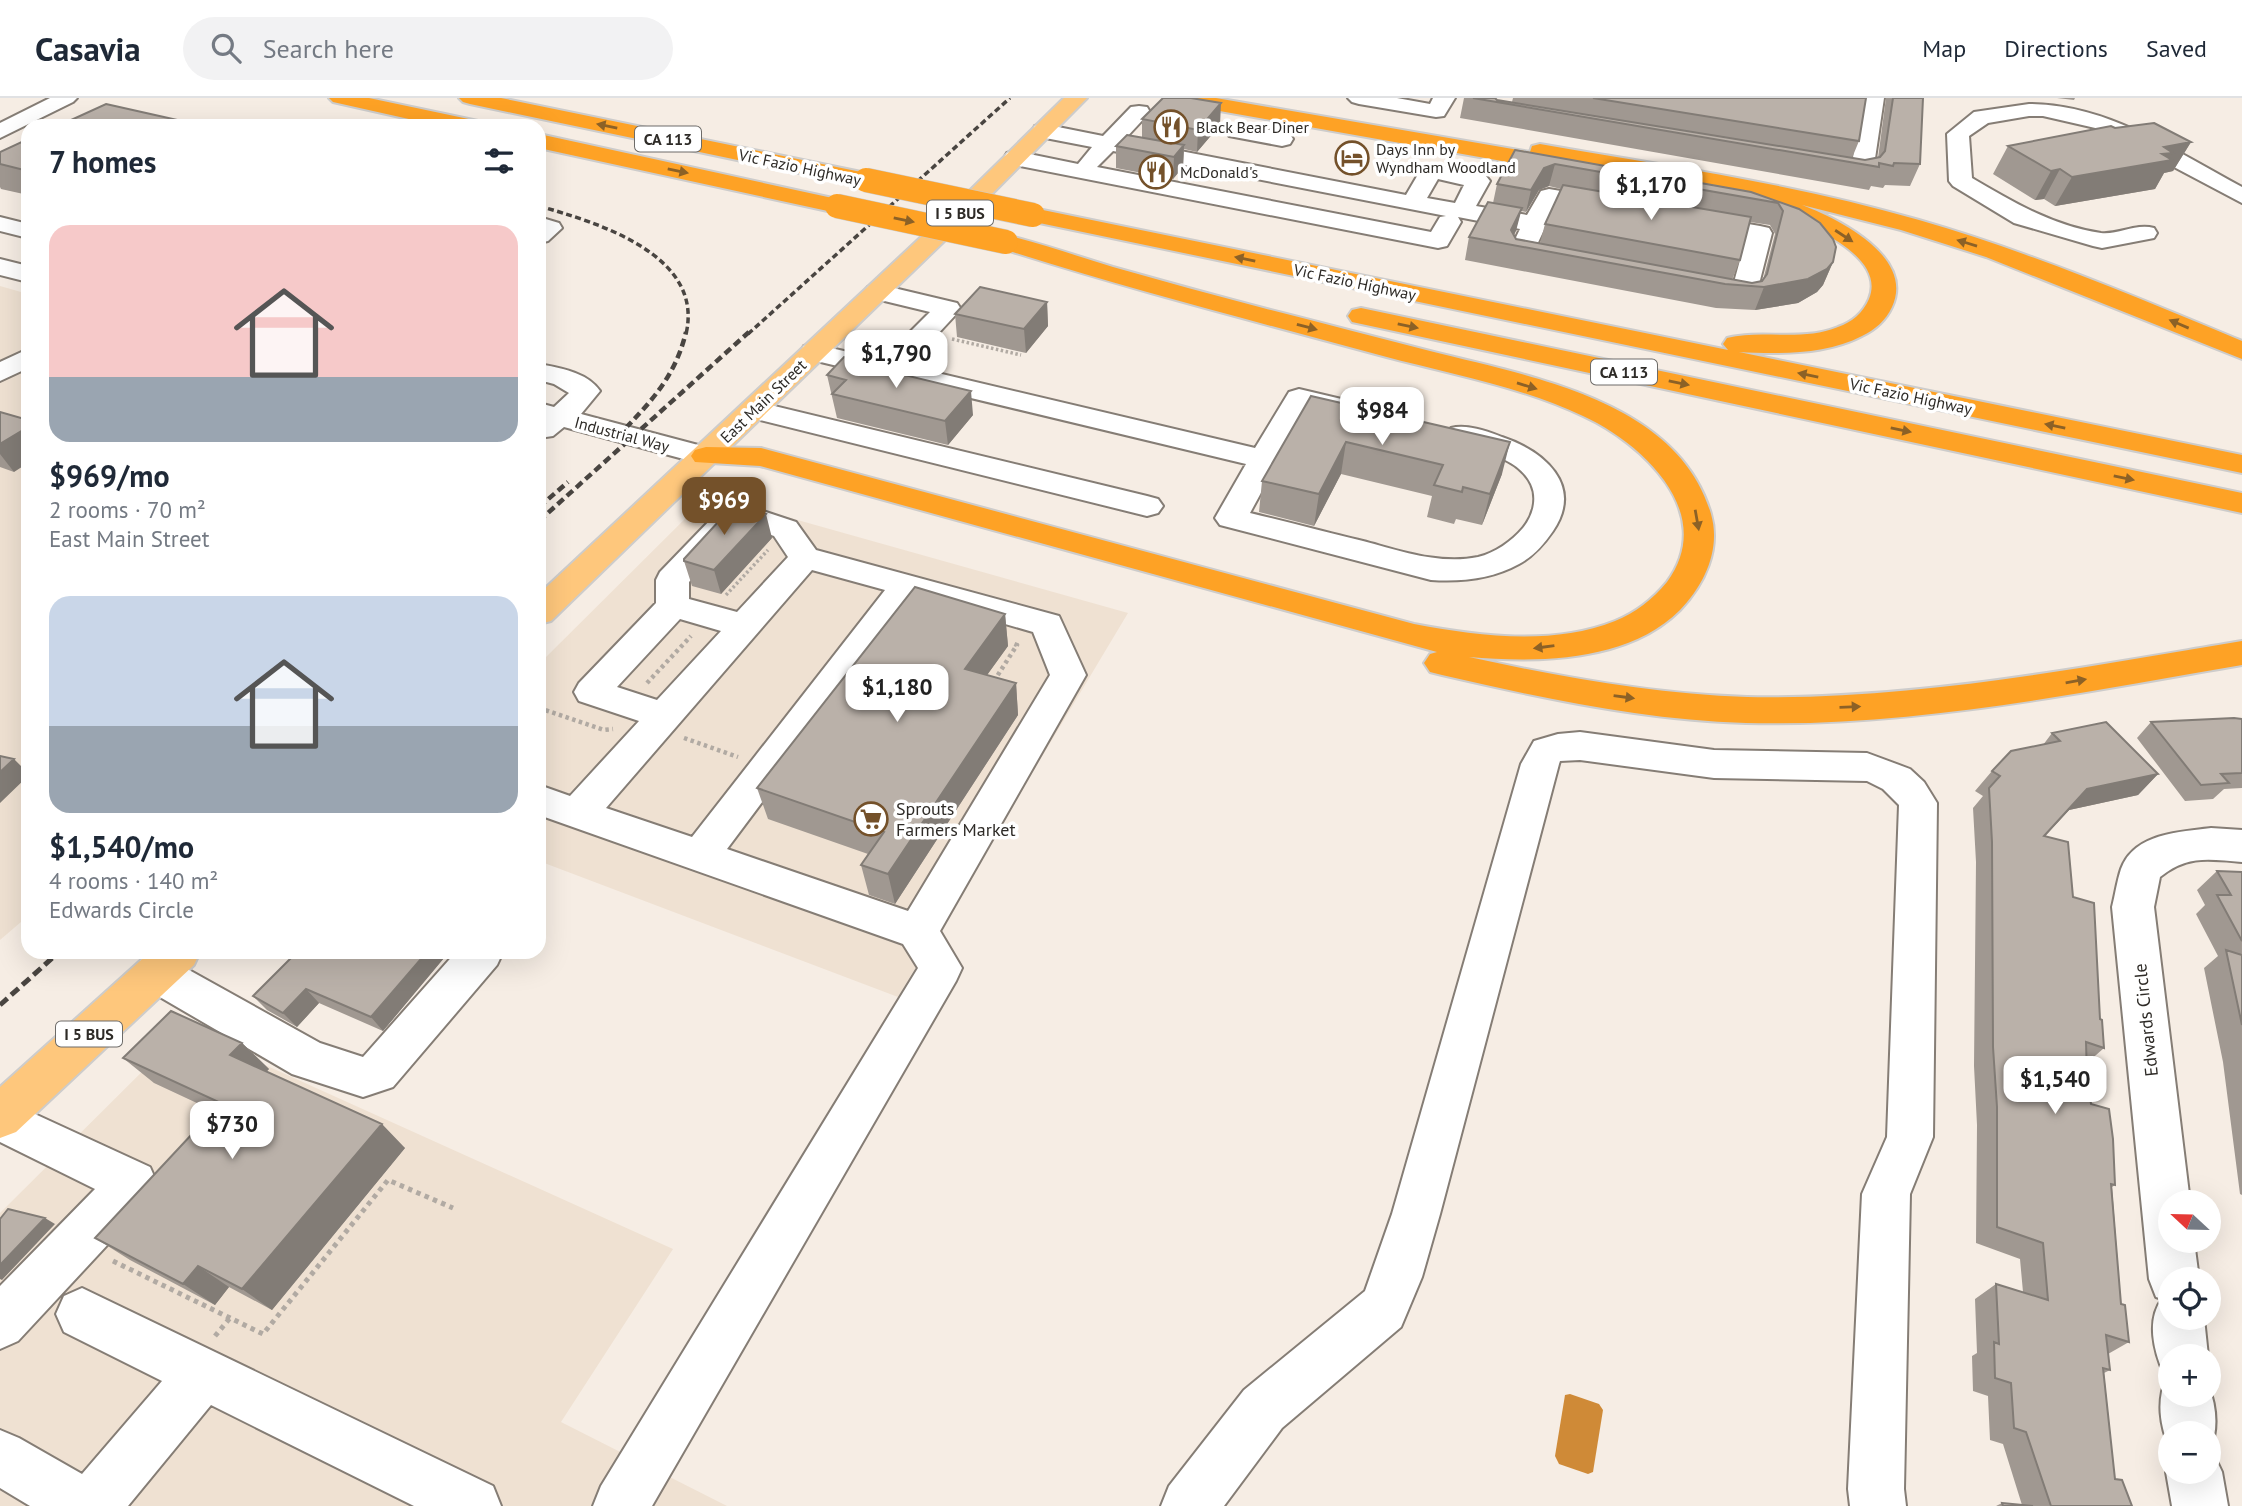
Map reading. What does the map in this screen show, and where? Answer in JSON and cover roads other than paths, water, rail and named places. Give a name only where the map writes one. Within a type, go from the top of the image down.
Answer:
[{"type":"highway","points":[[340,98],[438,119]]},
{"type":"highway","name":"Vic Fazio Highway","points":[[470,98],[2242,464]]},
{"type":"highway","points":[[1180,98],[1779,205],[1822,222],[1855,243],[1877,267],[1885,292],[1875,314],[1857,328],[1822,340],[1770,346],[1730,344],[1480,308]]},
{"type":"highway","points":[[1233,98],[1744,187],[1852,209],[1985,248],[2035,266],[2242,351]]},
{"type":"highway","name":"Vic Fazio Highway","points":[[546,143],[2242,503]]},
{"type":"highway","points":[[706,456],[761,457],[1414,636],[1468,647],[1527,649],[1581,641],[1627,630],[1661,610],[1685,585],[1701,547],[1697,513],[1685,487],[1655,450],[1622,424],[1596,410],[1517,383],[1079,266],[1006,242]]},
{"type":"highway","points":[[706,456],[746,471],[1404,655],[1540,685],[1677,704],[1786,710],[1903,705],[1988,695],[2242,653]]},
{"type":"main road","name":"East Main Street","points":[[546,606],[754,410],[1076,98]]},
{"type":"main road","name":"I 5 BUS","points":[[0,1118],[168,962]]},
{"type":"street","points":[[24,119],[66,98]]},
{"type":"street","points":[[1359,98],[1436,111],[1444,98]]},
{"type":"street","points":[[1801,164],[1863,172],[1873,98]]},
{"type":"street","points":[[2145,233],[2102,241],[2022,218],[1961,181],[1958,134],[1974,111],[2043,110],[2111,125],[2242,196]]},
{"type":"street","points":[[1081,171],[1139,112]]},
{"type":"street","points":[[0,131],[21,120]]},
{"type":"street","points":[[1043,131],[1231,176],[1235,190],[1227,200]]},
{"type":"street","points":[[1237,131],[1282,139]]},
{"type":"street","points":[[1104,147],[1202,159],[1276,177],[1413,202],[1455,217],[1534,225],[1570,244]]},
{"type":"street","points":[[1015,158],[1438,241],[1478,181],[1431,171],[1413,202]]},
{"type":"street","points":[[1257,205],[1276,177]]},
{"type":"street","points":[[1586,267],[1520,254],[1549,195],[1624,219]]},
{"type":"street","points":[[0,224],[21,230]]},
{"type":"street","points":[[1671,228],[1760,233],[1748,278],[1685,275]]},
{"type":"street","points":[[0,267],[21,272]]},
{"type":"street","points":[[877,292],[948,309],[887,371]]},
{"type":"street","points":[[814,352],[1264,459]]},
{"type":"street","points":[[0,373],[21,360]]},
{"type":"street","points":[[546,373],[563,377],[586,391],[573,406],[546,420]]},
{"type":"street","points":[[1394,419],[1299,398],[1231,518],[1431,569],[1454,571],[1482,567],[1520,551],[1548,514],[1550,491],[1538,473],[1502,445],[1434,428]]},
{"type":"street","points":[[754,410],[1147,506]]},
{"type":"street","name":"Industrial Way","points":[[546,421],[706,456]]},
{"type":"street","points":[[665,716],[592,692],[673,606],[672,580],[726,522],[751,517],[785,529],[805,558],[1047,624],[1068,676],[918,932]]},
{"type":"street","points":[[559,807],[665,716],[805,558]]},
{"type":"street","points":[[700,856],[907,585]]},
{"type":"street","points":[[673,606],[745,626]]},
{"type":"street","points":[[1189,1506],[1263,1409],[1383,1309],[1397,1278],[1541,764],[1547,751],[1563,745],[1595,746],[1635,755],[1759,766],[1864,766],[1896,778],[1909,788],[1918,803],[1910,1137],[1886,1194],[1876,1489],[1878,1506]]},
{"type":"street","points":[[559,807],[918,932],[941,968],[621,1506]]},
{"type":"street","name":"Edwards Circle","points":[[2173,1267],[2133,907],[2141,869],[2167,849],[2211,844],[2242,846]]},
{"type":"street","points":[[168,962],[309,1060],[363,1077],[377,1073],[476,959]]},
{"type":"street","points":[[0,1118],[133,1184],[0,1323]]},
{"type":"street","points":[[82,1314],[473,1506]]},
{"type":"street","points":[[92,1506],[203,1373]]},
{"type":"street","points":[[0,1457],[83,1506]]},
{"type":"street","points":[[2196,1484],[2200,1506]]},
{"type":"railway","points":[[748,334],[1010,98]]},
{"type":"railway","points":[[546,208],[615,232],[641,246],[663,263],[679,282],[687,306],[686,334]]},
{"type":"railway","points":[[617,437],[668,377],[686,332]]},
{"type":"railway","points":[[546,515],[749,332]]},
{"type":"railway","points":[[546,501],[568,482]]},
{"type":"railway","points":[[0,1005],[51,959]]},
{"type":"place","name":"Black Bear Diner","points":[[1171,127]]},
{"type":"place","name":"Days Inn by Wyndham Woodland","points":[[1352,158]]},
{"type":"place","name":"McDonald's","points":[[1156,172]]},
{"type":"place","name":"Sprouts Farmers Market","points":[[871,819]]}]
